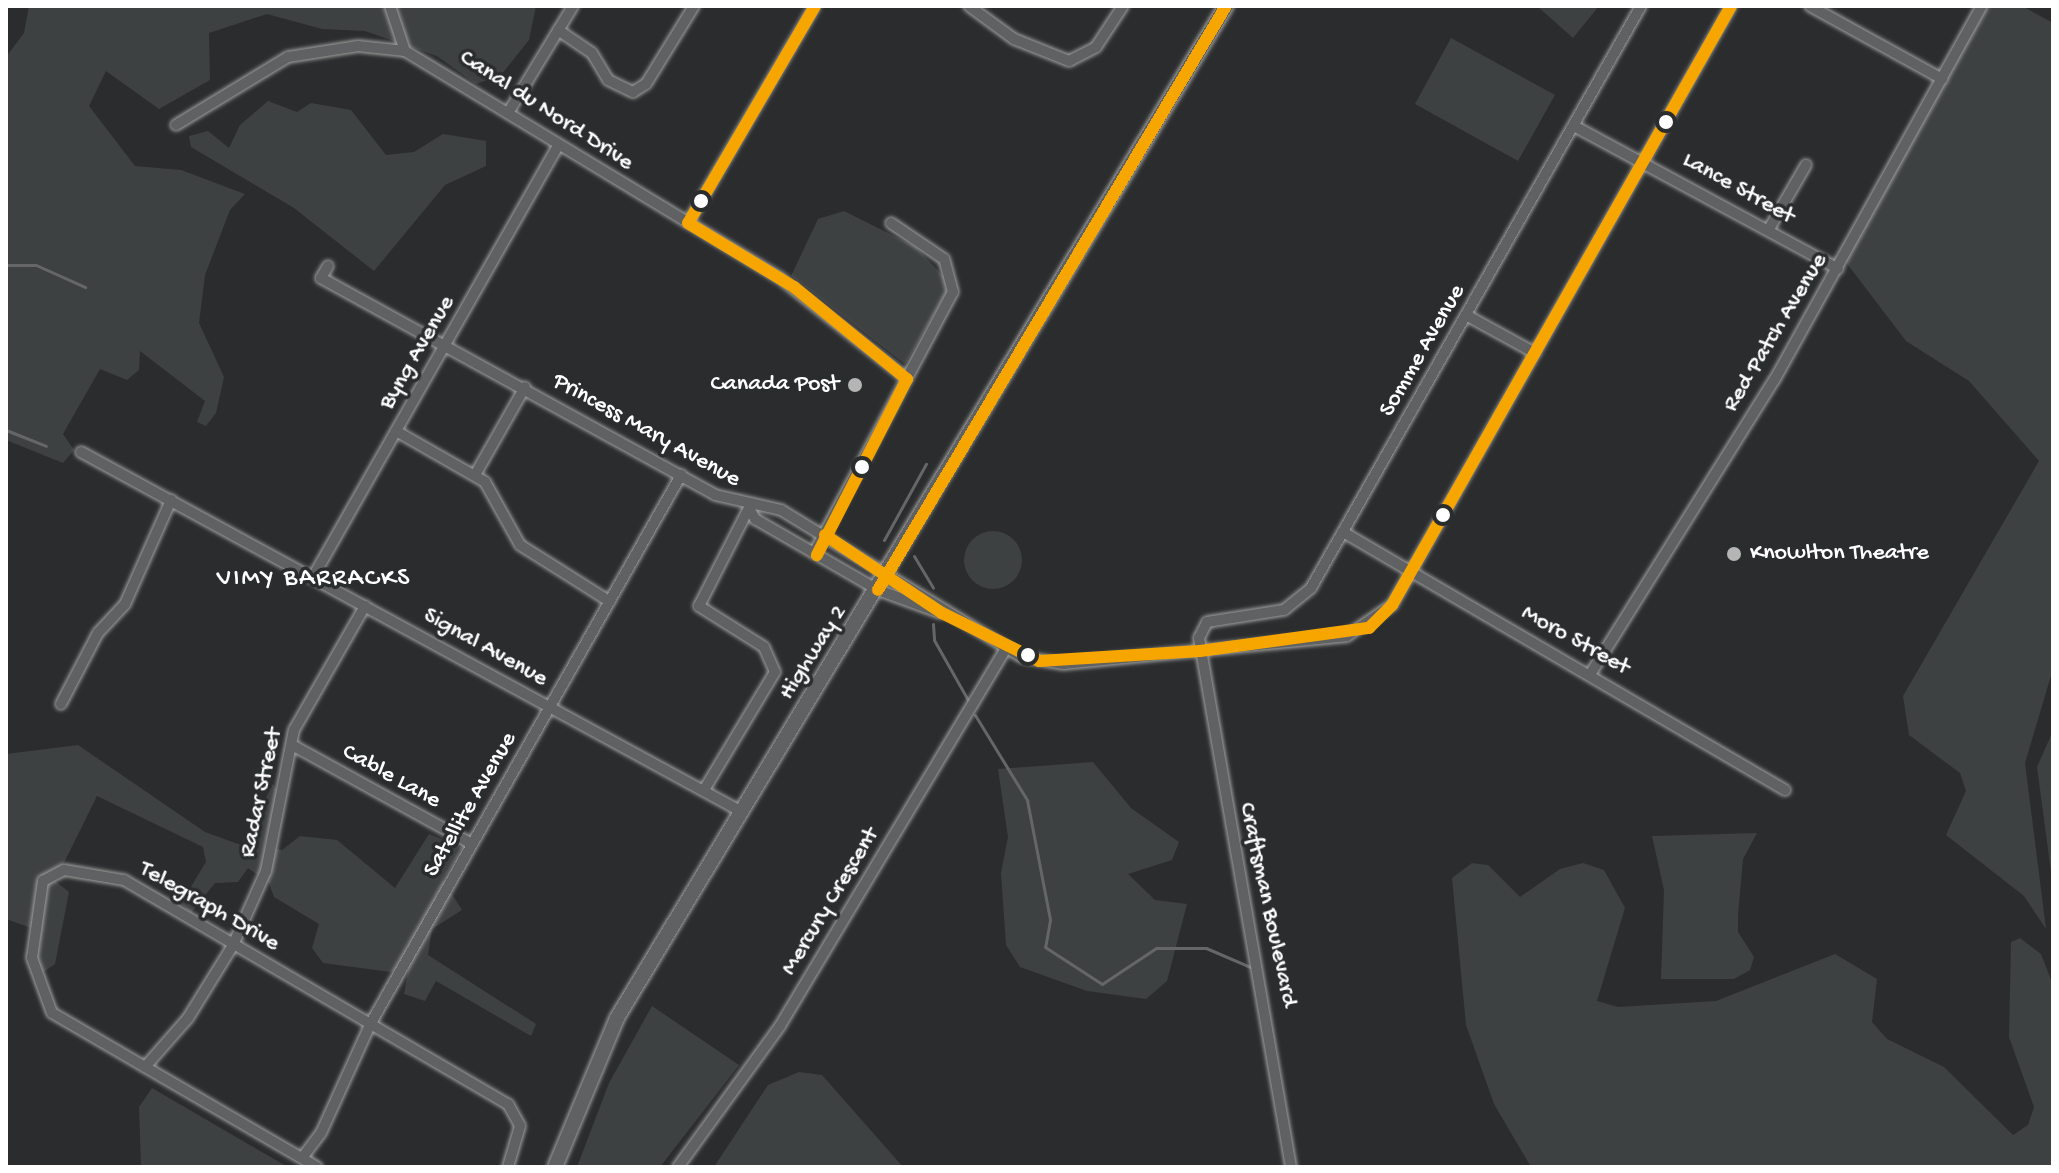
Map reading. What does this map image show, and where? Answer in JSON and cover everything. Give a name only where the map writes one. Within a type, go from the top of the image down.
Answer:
[{"type":"main road","name":"Highway 2","points":[[555,1167],[617,1018],[889,573],[1226,6]]},
{"type":"street","points":[[390,6],[405,51]]},
{"type":"street","points":[[508,113],[573,6]]},
{"type":"street","points":[[558,30],[592,53],[608,80],[638,91],[694,6]]},
{"type":"street","points":[[688,223],[815,6]]},
{"type":"street","points":[[969,6],[1048,58],[1069,61],[1096,47],[1123,6]]},
{"type":"street","name":"Somme Avenue","points":[[1200,651],[1207,622],[1294,605],[1343,532],[1641,6]]},
{"type":"street","points":[[889,573],[942,613],[1006,649],[1063,664],[1358,633],[1386,613],[1411,572],[1731,6]]},
{"type":"street","points":[[1810,6],[1942,79]]},
{"type":"street","name":"Red Patch Avenue","points":[[1591,673],[1838,269],[1982,6]]},
{"type":"street","name":"Canal du Nord Drive","points":[[176,125],[288,57],[334,47],[405,51],[508,113],[557,148],[794,287],[907,379]]},
{"type":"street","name":"Lance Street","points":[[1574,126],[1838,269]]},
{"type":"street","name":"Byng Avenue","points":[[313,577],[557,148]]},
{"type":"street","points":[[1769,229],[1806,165]]},
{"type":"street","points":[[814,553],[954,284],[944,259],[891,223]]},
{"type":"street","name":"Princess Mary Avenue","points":[[328,266],[321,278],[447,342],[681,475],[749,508],[814,553],[878,590]]},
{"type":"street","points":[[1466,315],[1535,353]]},
{"type":"street","name":"Princess Mary Avenue","points":[[475,475],[525,387]]},
{"type":"street","points":[[396,431],[475,475],[520,545],[609,601]]},
{"type":"street","name":"Signal Avenue","points":[[81,452],[742,812]]},
{"type":"street","name":"Satellite Avenue","points":[[302,1158],[321,1133],[371,1023],[681,475]]},
{"type":"street","points":[[61,704],[98,633],[125,604],[171,500]]},
{"type":"street","points":[[704,790],[775,672],[764,647],[699,606],[749,508]]},
{"type":"street","name":"Princess Mary Avenue","points":[[749,508],[781,510],[889,573]]},
{"type":"street","name":"Moro Street","points":[[1343,532],[1591,673],[1785,790]]},
{"type":"street","points":[[878,590],[942,613]]},
{"type":"street","name":"Radar Street","points":[[145,1067],[188,1018],[233,945],[266,871],[292,745],[365,606]]},
{"type":"street","name":"Mercury Crescent","points":[[678,1167],[780,1026],[1006,649]]},
{"type":"street","name":"Craftsman Boulevard","points":[[1200,651],[1291,1167]]},
{"type":"street","name":"Cable Lane","points":[[292,745],[472,844]]},
{"type":"street","name":"Telegraph Drive","points":[[317,1167],[58,1018],[45,1003],[32,958],[43,881],[64,870],[116,877],[512,1106],[520,1126],[508,1167]]},
{"type":"shaded area","points":[[29,6],[536,6],[529,40],[501,75],[476,84],[437,56],[365,31],[322,29],[267,14],[209,33],[210,80],[159,109],[106,71],[89,106],[135,166],[181,170],[245,194],[230,210],[205,275],[199,323],[224,377],[216,413],[206,426],[197,422],[205,401],[140,351],[139,370],[127,380],[100,369],[63,434],[74,450],[63,463],[6,440],[6,57],[24,33]]},
{"type":"shaded area","points":[[1537,6],[1599,6],[1573,38]]},
{"type":"shaded area","points":[[1988,6],[2022,6],[2053,23],[2053,669],[2025,763],[2046,929],[2024,896],[1946,835],[1966,791],[1960,773],[1909,735],[1903,696],[2039,461],[1969,381],[1906,341],[1842,257]]},
{"type":"shaded area","points":[[1451,38],[1555,95],[1518,161],[1415,104]]},
{"type":"shaded area","points":[[268,101],[297,112],[311,103],[351,110],[386,155],[414,152],[443,134],[486,141],[486,166],[445,185],[374,271],[294,208],[191,147],[189,136],[208,131],[229,148],[240,125]]},
{"type":"shaded area","points":[[844,211],[916,247],[946,279],[946,293],[905,364],[791,276],[818,219]]},
{"type":"shaded area","points":[[993,531],[1014,539],[1022,560],[1014,581],[993,589],[972,581],[964,560],[972,539]]},
{"type":"shaded area","points":[[2053,731],[2053,887],[2037,767]]},
{"type":"shaded area","points":[[78,745],[205,832],[241,845],[273,784],[281,794],[264,846],[282,850],[300,836],[337,840],[395,888],[429,834],[462,848],[443,880],[462,910],[432,929],[428,955],[536,1024],[531,1036],[436,981],[425,1001],[404,994],[409,966],[391,972],[323,963],[312,948],[319,924],[274,897],[269,883],[248,868],[238,882],[215,883],[191,913],[181,903],[206,862],[203,847],[97,796],[55,881],[69,892],[55,964],[39,975],[37,930],[6,919],[6,754]]},
{"type":"shaded area","points":[[1093,762],[1131,808],[1179,842],[1172,860],[1128,874],[1155,900],[1187,904],[1167,981],[1146,999],[1087,991],[1020,967],[1006,945],[1001,873],[1008,837],[998,769]]},
{"type":"shaded area","points":[[1757,833],[1743,859],[1738,915],[1738,932],[1754,957],[1750,970],[1734,979],[1661,979],[1664,890],[1652,836]]},
{"type":"shaded area","points":[[1472,863],[1488,865],[1520,897],[1560,869],[1583,863],[1604,870],[1625,908],[1597,1001],[1618,1007],[1716,1001],[1835,954],[1877,979],[1872,1022],[1887,1039],[1944,1067],[2013,1135],[2028,1125],[2034,1107],[2009,1037],[2011,942],[2020,938],[2041,954],[2053,985],[2053,1167],[1531,1167],[1494,1104],[1466,1025],[1452,878]]},
{"type":"shaded area","points":[[652,1006],[739,1065],[660,1167],[577,1167],[609,1083]]},
{"type":"shaded area","points":[[799,1072],[822,1075],[903,1167],[714,1167],[768,1085]]},
{"type":"shaded area","points":[[152,1088],[288,1167],[141,1167],[139,1107]]},
{"type":"waterway","points":[[6,265],[36,265],[85,287]]},
{"type":"waterway","points":[[6,430],[46,446]]},
{"type":"waterway","points":[[884,540],[926,464]]},
{"type":"waterway","points":[[914,556],[933,588]]},
{"type":"waterway","points":[[933,624],[934,640],[968,700]]},
{"type":"waterway","points":[[975,715],[1027,800],[1050,920],[1045,947],[1102,984],[1156,948],[1206,948],[1253,968]]},
{"type":"transit line","points":[[815,6],[688,223],[794,287],[907,379],[817,555]]},
{"type":"transit line","points":[[878,590],[1226,6]]},
{"type":"transit line","points":[[825,535],[942,613],[1039,661],[1200,651],[1369,628],[1392,605],[1731,6]]},
{"type":"place","name":"Canada Post","points":[[855,385]]},
{"type":"place","name":"Knowlton Theatre","points":[[1734,554]]},
{"type":"district","name":"VIMY BARRACKS","points":[[314,580]]}]
